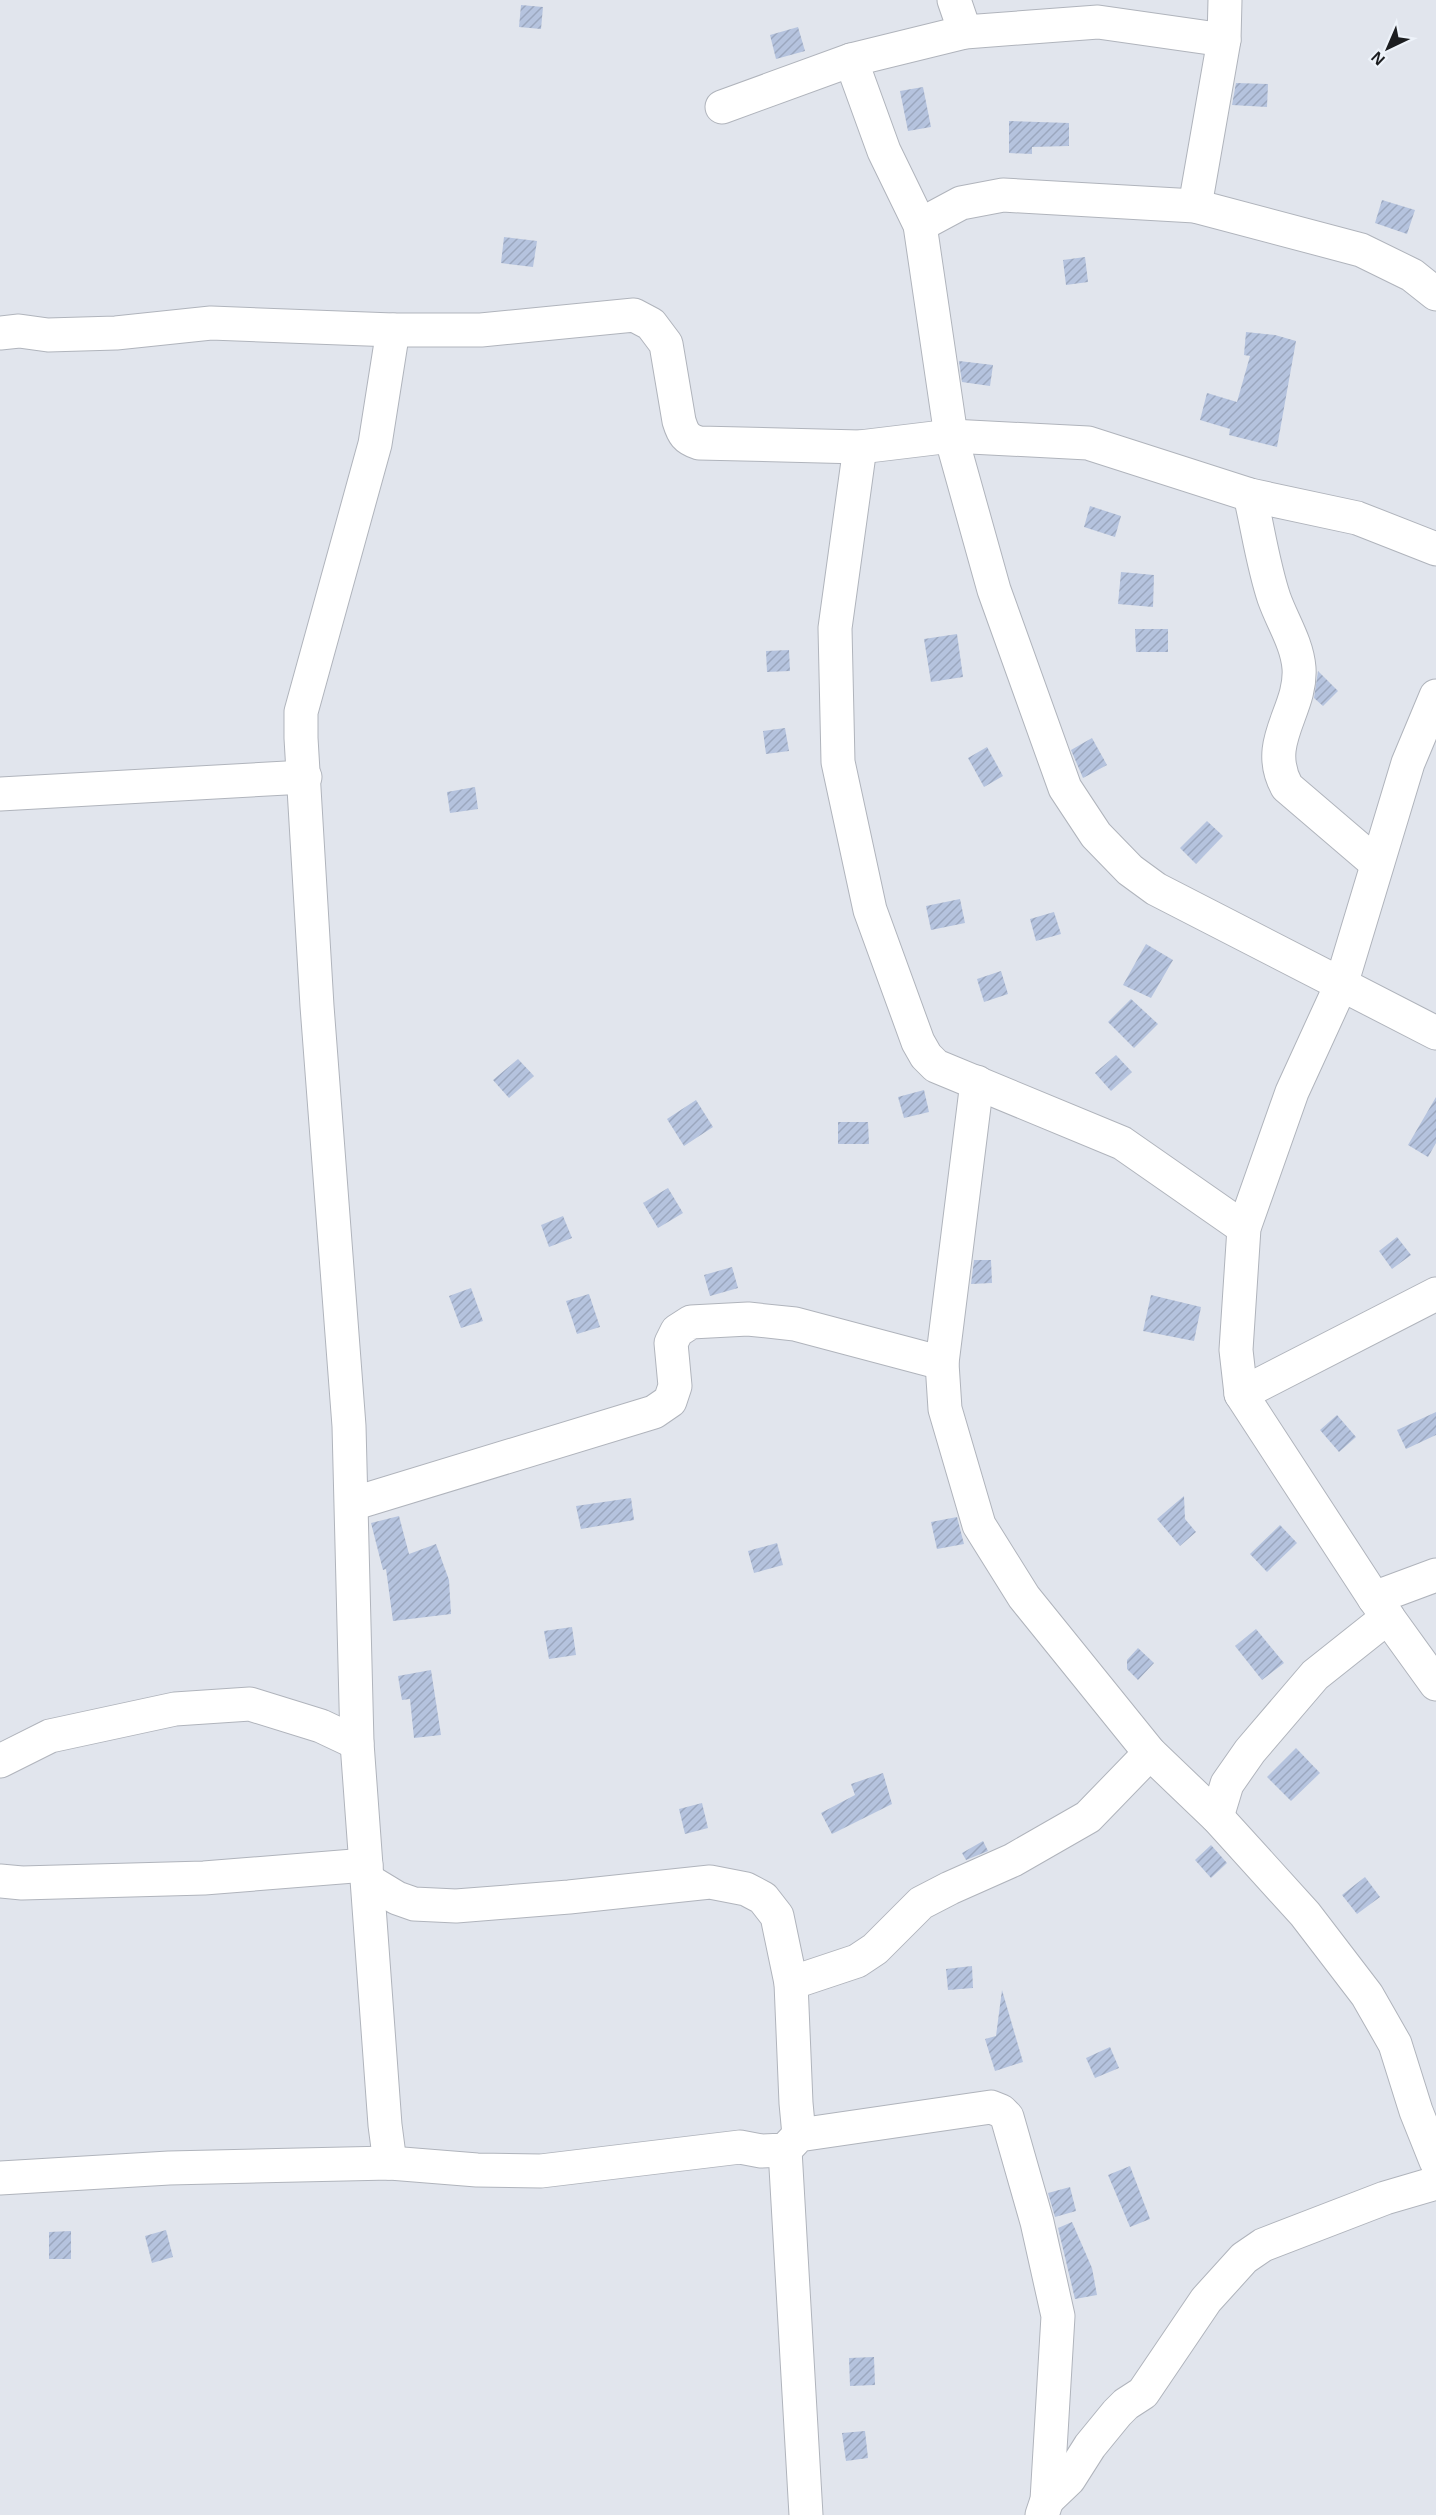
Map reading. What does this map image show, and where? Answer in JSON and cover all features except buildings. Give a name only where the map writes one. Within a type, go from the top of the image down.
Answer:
[{"type":"street","points":[[954,0],[965,32]]},
{"type":"street","points":[[1194,206],[1224,40],[1225,0]]},
{"type":"street","points":[[723,107],[851,60],[965,32],[1098,22],[1224,40]]},
{"type":"street","points":[[851,60],[884,151],[920,225],[951,436],[994,590],[1065,788],[1096,835],[1130,870],[1156,889],[1436,1033]]},
{"type":"street","points":[[920,225],[961,203],[1003,195],[1194,206],[1361,250],[1412,275],[1436,294]]},
{"type":"street","points":[[0,333],[19,331],[48,335],[116,333],[211,323],[393,330],[481,330],[634,315],[651,324],[666,344],[679,421],[683,433],[689,440],[699,443],[860,447],[951,436],[1088,443],[1250,495],[1357,518],[1436,549]]},
{"type":"street","points":[[390,2163],[384,2113],[357,1743],[349,1426],[317,1006],[301,712],[375,444],[393,330]]},
{"type":"street","points":[[860,447],[835,628],[838,762],[870,910],[918,1042],[926,1056],[936,1066],[1122,1143],[1244,1228]]},
{"type":"street","points":[[1250,495],[1274,598],[1295,648],[1299,669],[1277,755],[1279,773],[1287,787],[1377,864]]},
{"type":"street","points":[[1436,696],[1408,763],[1341,985],[1293,1092],[1244,1228],[1236,1350],[1241,1394],[1381,1607],[1436,1684]]},
{"type":"street","points":[[0,794],[304,777]]},
{"type":"street","points":[[977,1082],[942,1363],[945,1409],[979,1525],[1024,1597],[1150,1753],[1217,1817],[1305,1914],[1367,1995],[1395,2044],[1416,2111],[1436,2161]]},
{"type":"street","points":[[1241,1394],[1436,1294]]},
{"type":"street","points":[[352,1504],[654,1412],[670,1401],[675,1386],[671,1343],[677,1331],[691,1322],[748,1319],[795,1323],[942,1363]]},
{"type":"street","points":[[1217,1817],[1227,1784],[1265,1734],[1315,1675],[1381,1607],[1436,1575]]},
{"type":"street","points":[[0,1761],[50,1736],[175,1709],[250,1704],[321,1726],[357,1743]]},
{"type":"street","points":[[791,1983],[857,1961],[875,1949],[921,1903],[1013,1860],[1088,1817],[1150,1753]]},
{"type":"street","points":[[0,1881],[22,1883],[367,1873],[397,1898],[414,1904],[456,1906],[569,1898],[710,1882],[746,1889],[763,1898],[777,1916],[791,1983],[796,2103],[792,2142],[806,2515]]},
{"type":"street","points":[[0,2178],[169,2168],[390,2163],[477,2170],[541,2171],[740,2147],[761,2151],[792,2142],[991,2107],[1001,2111],[1007,2117],[1037,2222],[1058,2316],[1044,2508]]},
{"type":"street","points":[[1044,2508],[1117,2413],[1143,2393],[1206,2300],[1244,2259],[1263,2245],[1385,2198],[1436,2183]]}]
